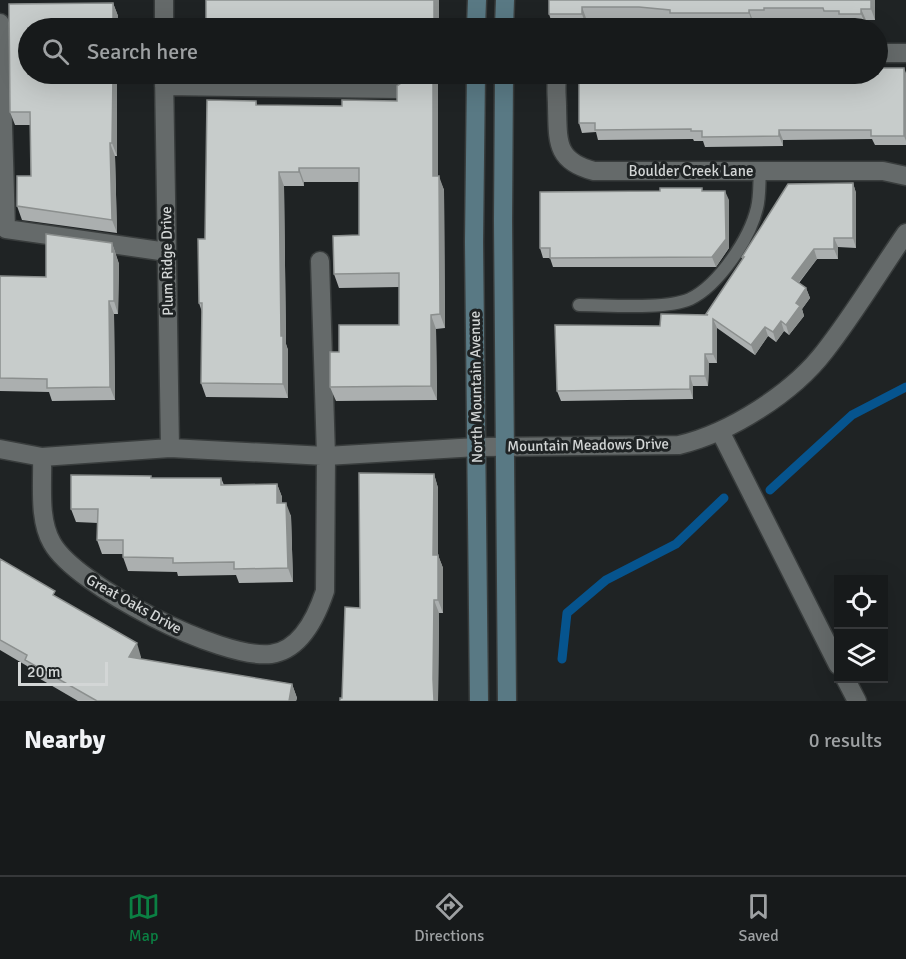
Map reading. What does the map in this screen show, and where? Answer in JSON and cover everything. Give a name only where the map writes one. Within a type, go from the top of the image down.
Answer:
[{"type":"street","points":[[164,0],[164,18]]},
{"type":"street","points":[[476,18],[477,0]]},
{"type":"street","points":[[504,18],[505,0]]},
{"type":"street","points":[[0,23],[6,229],[167,252]]},
{"type":"street","points":[[888,53],[906,53]]},
{"type":"street","name":"Plum Ridge Drive","points":[[164,84],[170,448]]},
{"type":"street","points":[[269,84],[400,89]]},
{"type":"street","name":"North Mountain Avenue","points":[[476,84],[474,242],[479,701]]},
{"type":"street","name":"North Mountain Avenue","points":[[504,84],[507,701]]},
{"type":"street","name":"Boulder Creek Lane","points":[[558,84],[558,137],[564,155],[576,167],[594,171],[883,171],[906,176]]},
{"type":"street","name":"Mountain Meadows Drive","points":[[0,449],[42,457],[170,448],[326,456],[505,446],[679,445],[700,440],[759,408],[795,382],[824,352],[906,233]]},
{"type":"street","name":"Great Oaks Drive","points":[[42,457],[44,518],[51,542],[82,576],[171,627],[218,646],[244,652],[272,654],[288,648],[301,637],[318,611],[325,591],[326,456],[320,261]]},
{"type":"street","points":[[720,430],[834,657]]},
{"type":"street","points":[[848,683],[857,701]]},
{"type":"lane","points":[[579,305],[662,304],[689,299],[711,283],[729,263],[753,224],[758,205],[760,171]]},
{"type":"building","points":[[206,0],[434,0],[434,18],[206,18]]},
{"type":"building","points":[[549,0],[871,0],[871,9],[861,9],[861,14],[839,14],[839,11],[824,11],[823,8],[764,8],[764,10],[749,10],[749,13],[670,13],[670,10],[639,7],[582,7],[582,14],[549,14]]},
{"type":"building","points":[[113,3],[113,18],[18,18],[18,84],[113,84],[112,143],[110,143],[112,220],[17,206],[17,176],[31,176],[30,112],[10,112],[9,4]]},
{"type":"building","points":[[888,68],[904,68],[904,136],[871,136],[871,130],[779,130],[779,136],[702,137],[702,131],[691,131],[691,129],[595,130],[595,123],[579,123],[579,84],[888,84]]},
{"type":"building","points":[[400,84],[433,84],[433,176],[439,176],[440,314],[431,315],[431,386],[330,387],[330,352],[339,352],[339,325],[399,325],[399,273],[334,274],[333,236],[359,235],[359,168],[299,168],[299,172],[279,172],[283,384],[201,383],[202,303],[199,303],[198,239],[205,239],[207,100],[256,101],[256,105],[342,106],[342,100],[397,101],[397,86]]},
{"type":"building","points":[[853,183],[853,238],[834,238],[834,249],[814,249],[792,278],[806,288],[796,303],[800,306],[786,325],[781,321],[773,332],[765,327],[751,345],[713,319],[713,354],[705,354],[705,376],[690,376],[690,389],[557,391],[555,325],[660,326],[661,314],[708,315],[706,314],[788,184]]},
{"type":"building","points":[[660,188],[702,188],[702,191],[725,191],[726,239],[712,257],[550,258],[550,248],[540,248],[540,192],[660,191]]},
{"type":"building","points":[[46,234],[112,243],[114,301],[109,301],[110,387],[47,388],[47,379],[0,378],[0,276],[46,277]]},
{"type":"building","points":[[359,473],[434,474],[433,555],[438,555],[438,600],[434,600],[434,701],[340,701],[342,698],[345,607],[360,608]]},
{"type":"building","points":[[71,475],[221,478],[221,485],[277,484],[277,503],[286,503],[288,568],[234,569],[234,562],[173,563],[173,558],[123,557],[123,540],[97,540],[98,509],[71,509]]},
{"type":"building","points":[[0,559],[55,591],[53,595],[137,643],[129,657],[292,684],[289,701],[97,701],[25,660],[27,655],[0,640]]},
{"type":"waterway","points":[[770,490],[852,415],[906,387]]},
{"type":"waterway","points":[[562,659],[567,613],[606,580],[676,544],[724,498]]}]
